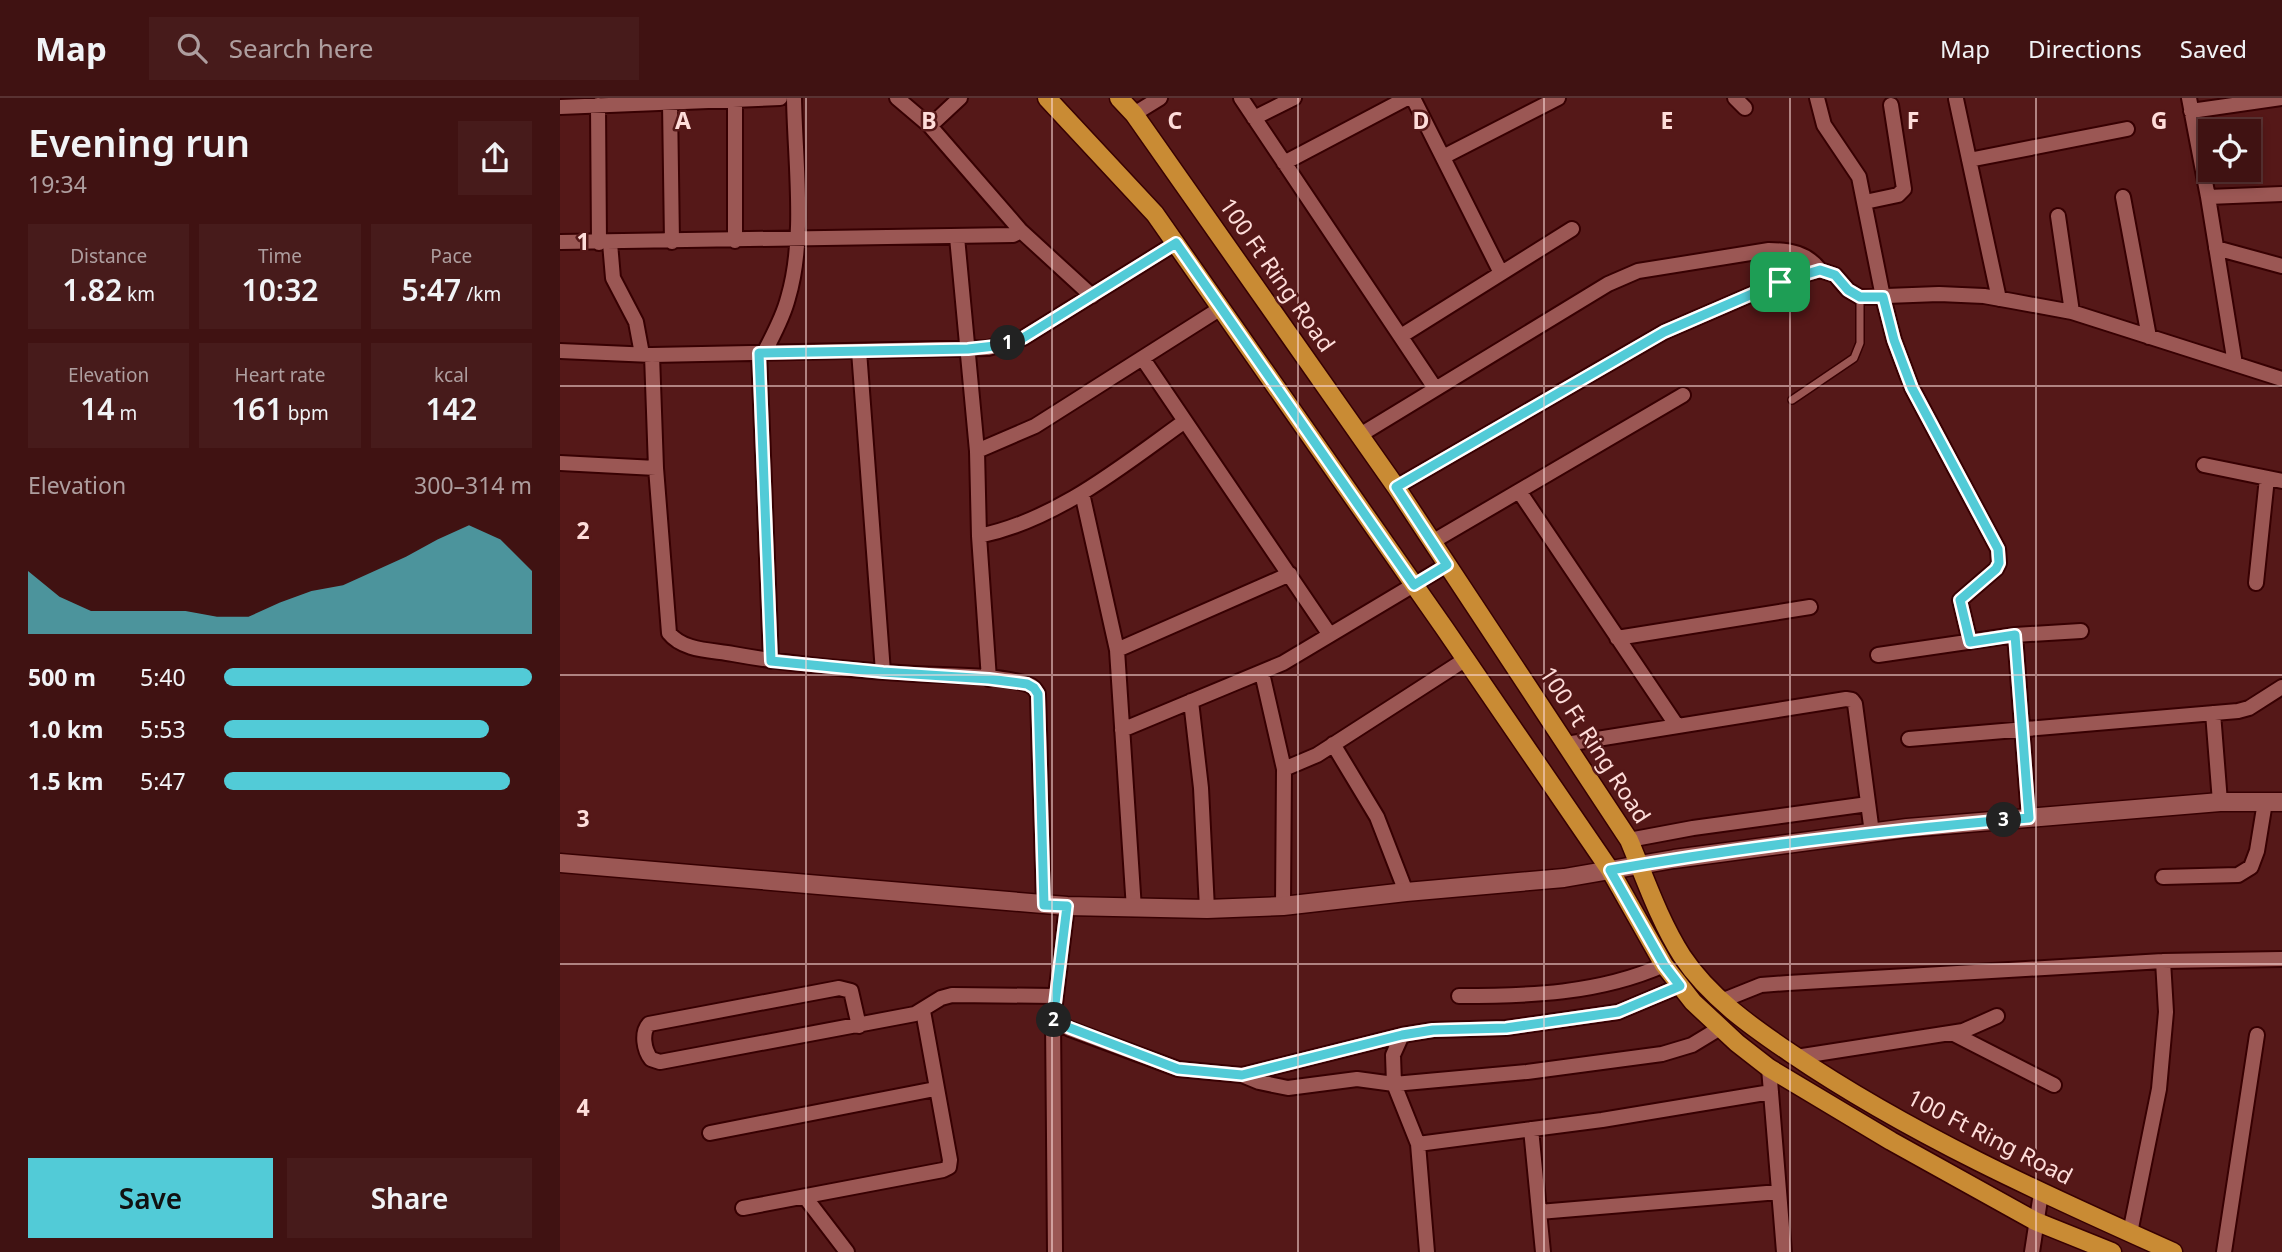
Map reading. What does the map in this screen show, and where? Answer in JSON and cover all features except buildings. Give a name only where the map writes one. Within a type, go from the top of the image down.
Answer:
[{"type":"main road","points":[[1047,98],[1155,214],[1176,243],[1610,870],[1664,965],[1693,1002],[1769,1068],[1891,1141],[2035,1221],[2112,1252]]},
{"type":"main road","name":"100 Ft Ring Road","points":[[1119,98],[1134,114],[1396,487],[1629,840],[1682,956],[1721,1001],[1796,1057],[1880,1108],[2041,1193],[2173,1252]]},
{"type":"street","points":[[560,107],[780,98]]},
{"type":"street","points":[[771,661],[761,353],[781,320],[788,300],[798,239],[794,98]]},
{"type":"street","points":[[897,98],[930,126],[1021,231],[1092,296]]},
{"type":"street","points":[[930,126],[960,98]]},
{"type":"street","points":[[1134,114],[1160,98]]},
{"type":"street","points":[[1241,98],[1435,388]]},
{"type":"street","points":[[1254,118],[1294,98]]},
{"type":"street","points":[[1284,163],[1407,98]]},
{"type":"street","points":[[1413,98],[1501,274]]},
{"type":"street","points":[[1443,157],[1558,98]]},
{"type":"street","points":[[1817,98],[1824,125],[1859,177],[1883,297],[1894,340],[1912,388],[1998,549],[1999,563],[1996,569],[1960,600],[1970,642]]},
{"type":"street","points":[[1955,99],[1999,299]]},
{"type":"street","points":[[2235,364],[2190,104],[2282,99]]},
{"type":"street","points":[[735,100],[735,241]]},
{"type":"street","points":[[670,103],[672,242]]},
{"type":"street","points":[[597,105],[604,243],[613,278],[636,322],[647,355],[669,633],[679,643],[687,646],[771,661],[989,679],[1027,684],[1034,688],[1038,694],[1044,905]]},
{"type":"street","points":[[1865,202],[1898,195],[1904,188],[1891,105]]},
{"type":"street","points":[[1969,160],[2127,129]]},
{"type":"street","points":[[2208,197],[2282,194]]},
{"type":"street","points":[[2123,197],[2149,337]]},
{"type":"street","points":[[2058,216],[2072,312]]},
{"type":"street","points":[[1401,336],[1572,229]]},
{"type":"street","points":[[560,242],[957,237],[1013,235],[1021,231]]},
{"type":"street","points":[[957,237],[976,451],[989,679]]},
{"type":"street","points":[[560,351],[647,355],[968,349],[1004,345],[1023,338],[1176,243]]},
{"type":"street","points":[[2216,248],[2282,266]]},
{"type":"street","points":[[1360,435],[1608,284],[1638,271],[1769,250],[1786,250],[1803,255],[1813,261],[1820,270],[1835,275],[1848,290],[1860,297],[1939,294],[1999,299],[2072,312],[2282,379]]},
{"type":"street","points":[[1396,487],[1674,327],[1780,282],[1820,270]]},
{"type":"street","points":[[976,451],[1035,426],[1221,308]]},
{"type":"street","points":[[859,351],[883,672]]},
{"type":"street","points":[[1143,359],[1330,635]]},
{"type":"street","points":[[1432,542],[1683,395]]},
{"type":"street","points":[[979,536],[1010,528],[1082,494],[1185,421]]},
{"type":"street","points":[[560,463],[656,468]]},
{"type":"street","points":[[2204,465],[2275,480],[2256,583]]},
{"type":"street","points":[[1519,491],[1676,726]]},
{"type":"street","points":[[1082,494],[1117,650],[1134,909]]},
{"type":"street","points":[[1122,730],[1283,663],[1447,565]]},
{"type":"street","points":[[1117,650],[1290,574]]},
{"type":"street","points":[[1617,638],[1810,607]]},
{"type":"street","points":[[1878,655],[2015,635],[2081,631]]},
{"type":"street","points":[[2015,635],[2029,818]]},
{"type":"street","points":[[1284,769],[1307,760],[1466,659]]},
{"type":"street","points":[[1262,673],[1284,769],[1283,906]]},
{"type":"street","points":[[1909,739],[2249,708],[2282,687]]},
{"type":"street","points":[[1566,744],[1852,700],[1855,704],[1872,833]]},
{"type":"street","points":[[1191,701],[1201,788],[1207,909]]},
{"type":"street","points":[[2213,713],[2220,802]]},
{"type":"street","points":[[1333,744],[1377,817],[1406,892]]},
{"type":"street","points":[[560,863],[1044,905],[1207,909],[1283,906],[1563,878],[1872,833],[2220,802],[2274,802],[2251,867],[2238,876],[2163,877]]},
{"type":"street","points":[[1629,840],[1693,828],[1868,804]]},
{"type":"street","points":[[1055,1252],[1053,1020],[1067,906]]},
{"type":"street","points":[[1721,1001],[1761,985],[2163,961],[2281,958]]},
{"type":"street","points":[[2130,1233],[2159,1089],[2166,1012],[2163,961]]},
{"type":"street","points":[[1459,996],[1527,996],[1568,992],[1623,981],[1664,965]]},
{"type":"street","points":[[1242,1075],[1402,1035],[1433,1030],[1506,1028],[1618,1012],[1680,986]]},
{"type":"street","points":[[859,1026],[851,991],[839,988],[649,1024],[645,1029],[645,1047],[651,1059],[660,1062],[859,1026],[923,1011],[941,998],[952,995],[1056,996]]},
{"type":"street","points":[[743,1208],[946,1169],[950,1160],[935,1089],[923,1011]]},
{"type":"street","points":[[1796,1057],[1963,1031],[1997,1016]]},
{"type":"street","points":[[1053,1020],[1178,1069],[1242,1075],[1259,1082],[1288,1088],[1357,1079],[1394,1084],[1527,1072],[1661,1054],[1692,1045],[1720,1028]]},
{"type":"street","points":[[1952,1033],[2053,1085]]},
{"type":"street","points":[[1402,1035],[1392,1055],[1394,1084],[1418,1144],[1427,1252]]},
{"type":"street","points":[[2224,1252],[2257,1035]]},
{"type":"street","points":[[1769,1068],[1784,1252]]},
{"type":"street","points":[[710,1133],[935,1089]]},
{"type":"street","points":[[1418,1144],[1602,1120],[1771,1092]]},
{"type":"street","points":[[1531,1129],[1543,1252]]},
{"type":"street","points":[[1539,1212],[1779,1192]]},
{"type":"street","points":[[2032,1252],[2041,1193]]},
{"type":"street","points":[[804,1197],[847,1252]]},
{"type":"lane","points":[[1792,400],[1854,358],[1860,344],[1860,297]]},
{"type":"route","points":[[1176,243],[1414,585],[1447,565],[1396,487],[1664,332],[1780,282],[1820,270],[1827,271],[1860,297],[1883,297],[1894,340],[1912,388],[1998,549],[1999,563],[1996,569],[1963,596],[1960,603],[1970,642],[2015,635],[2029,818],[1907,828],[1610,870],[1664,965],[1680,986],[1618,1012],[1506,1028],[1433,1030],[1402,1035],[1242,1075],[1178,1069],[1070,1028],[1053,1020],[1067,906],[1044,905],[1038,694],[1034,688],[1027,684],[989,679],[771,661],[759,353],[968,349],[1004,345],[1023,338],[1176,243]]}]
